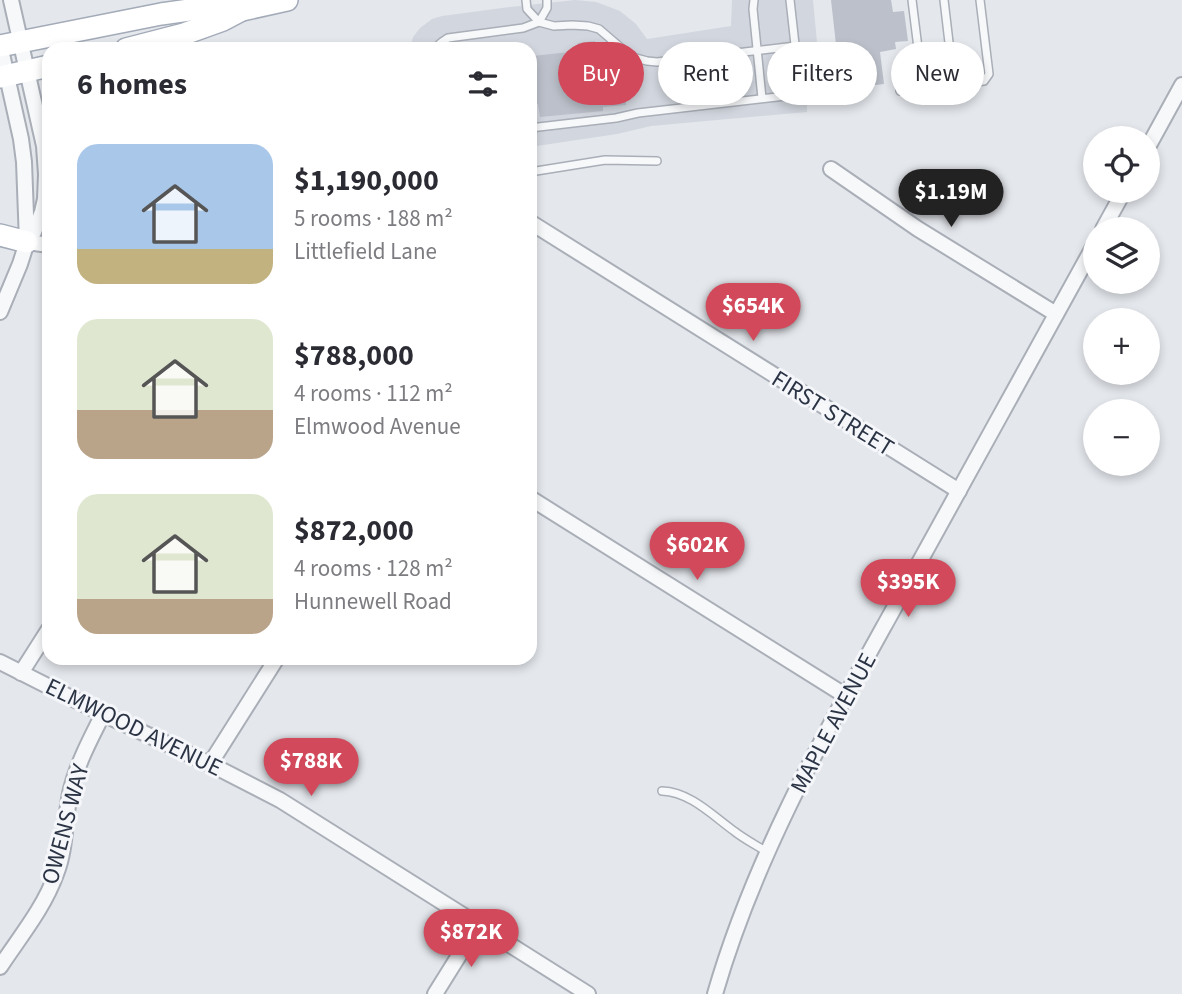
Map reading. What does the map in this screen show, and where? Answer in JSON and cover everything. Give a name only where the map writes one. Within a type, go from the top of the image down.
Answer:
[{"type":"main road","points":[[5,45],[160,7],[206,4],[242,6],[276,1]]},
{"type":"main road","points":[[153,42],[223,20],[242,6]]},
{"type":"main road","points":[[12,74],[42,68]]},
{"type":"main road","points":[[0,235],[27,242]]},
{"type":"street","points":[[11,0],[5,45],[12,74],[42,138]]},
{"type":"street","points":[[5,45],[12,74],[24,162],[27,242]]},
{"type":"street","points":[[1160,126],[1182,85]]},
{"type":"street","points":[[831,169],[918,229],[1056,314]]},
{"type":"street","points":[[0,312],[42,209]]},
{"type":"street","name":"FIRST STREET","points":[[537,226],[959,491]]},
{"type":"street","points":[[27,242],[42,244]]},
{"type":"street","name":"MAPLE AVENUE","points":[[715,994],[736,930],[802,779],[1083,265]]},
{"type":"street","points":[[537,502],[846,696]]},
{"type":"street","points":[[22,673],[42,640]]},
{"type":"street","name":"ELMWOOD AVENUE","points":[[0,663],[280,800],[588,994]]},
{"type":"street","points":[[210,764],[273,665]]},
{"type":"street","name":"OWENS WAY","points":[[0,967],[54,880],[61,858],[74,777],[103,713]]},
{"type":"street","points":[[435,994],[478,925]]},
{"type":"lane","points":[[526,0],[527,9],[539,22],[554,26],[572,25],[599,29],[627,53],[647,61],[767,48]]},
{"type":"lane","points":[[442,42],[449,38],[523,28],[539,22],[547,8],[547,0]]},
{"type":"lane","points":[[754,0],[762,98]]},
{"type":"lane","points":[[790,0],[795,42]]},
{"type":"lane","points":[[912,0],[917,42]]},
{"type":"lane","points":[[944,0],[949,42]]},
{"type":"lane","points":[[980,0],[989,74],[984,81]]},
{"type":"lane","points":[[537,127],[767,98]]},
{"type":"lane","points":[[537,171],[605,160],[657,161]]},
{"type":"lane","points":[[662,791],[685,796],[743,838],[768,852]]},
{"type":"shaded area","points":[[575,0],[596,2],[620,11],[636,24],[647,39],[731,26],[732,0],[813,0],[817,42],[767,42],[767,105],[807,105],[807,112],[651,126],[537,146],[537,42],[412,42],[420,28],[432,19]]},
{"type":"building","points":[[831,0],[891,0],[893,12],[904,11],[908,41],[891,42],[891,50],[880,52],[884,84],[877,85],[877,42],[836,42]]},
{"type":"building","points":[[558,53],[558,105],[626,105],[603,107],[603,111],[540,117],[537,104],[537,56]]}]
